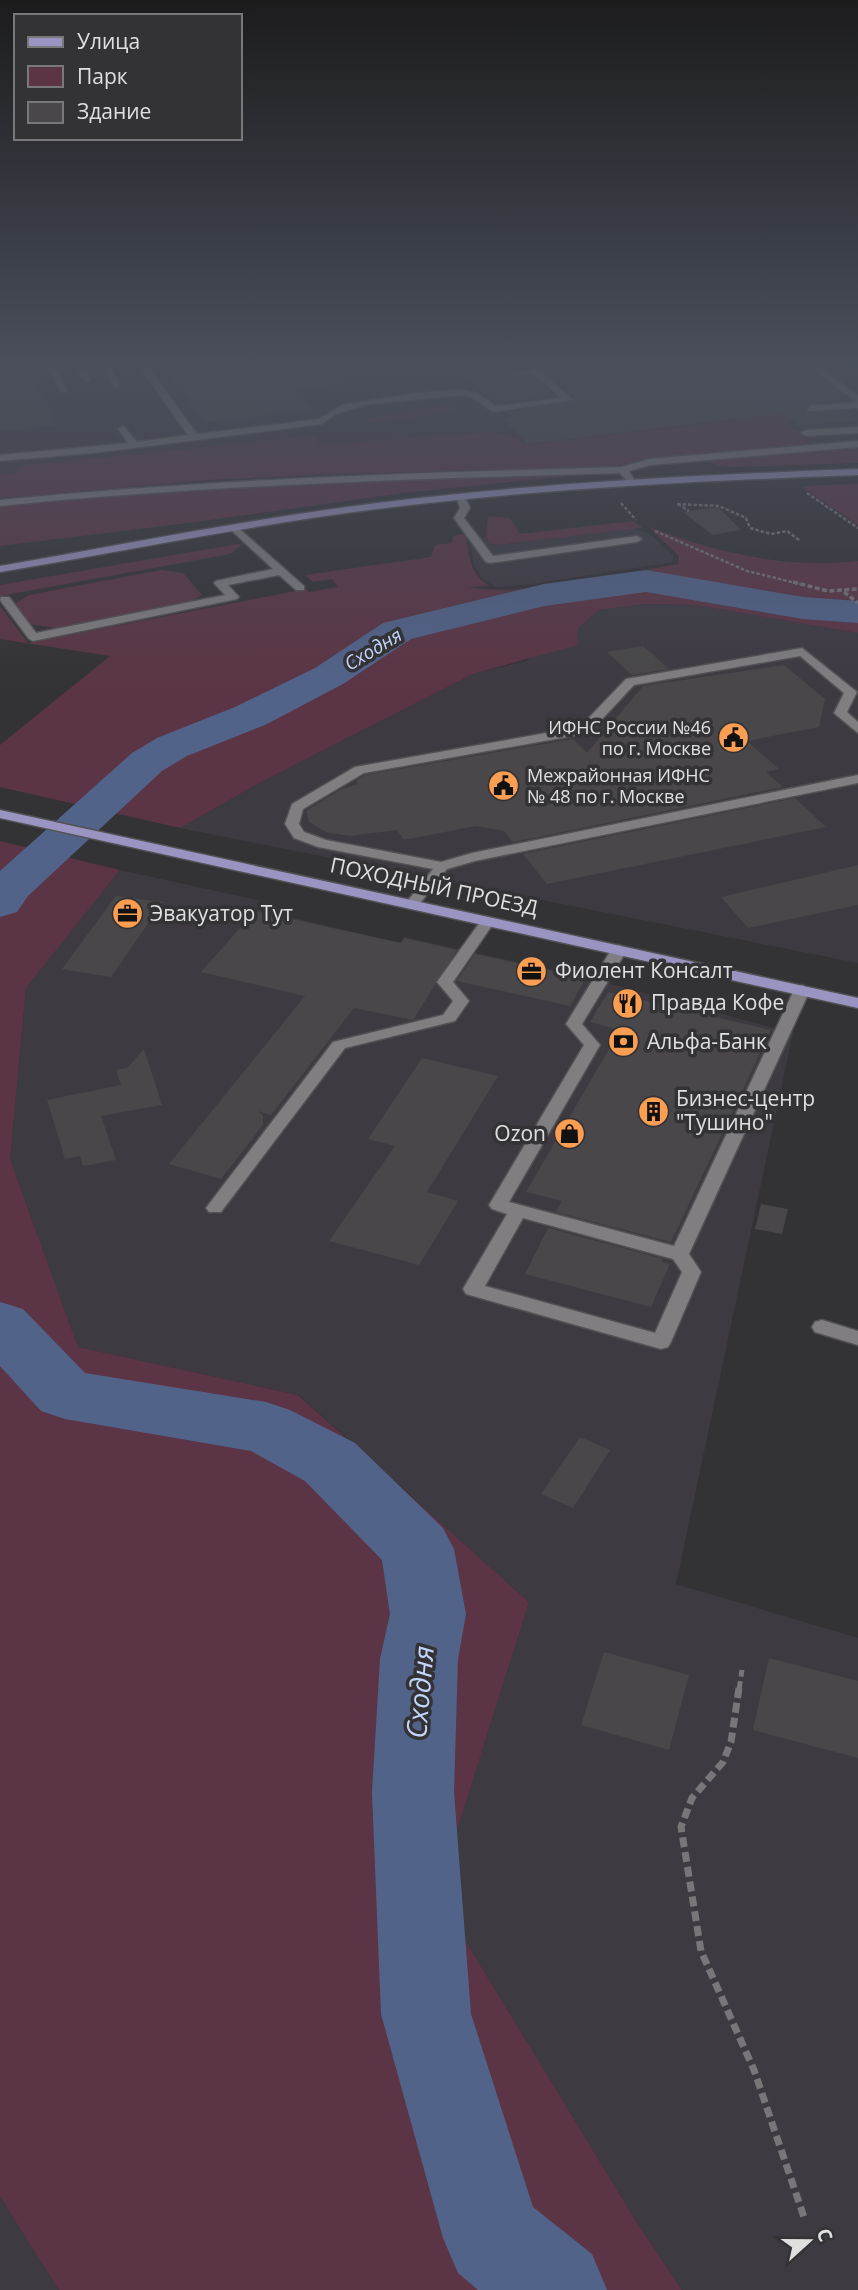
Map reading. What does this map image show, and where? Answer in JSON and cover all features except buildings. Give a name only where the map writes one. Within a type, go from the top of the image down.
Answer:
[{"type":"main road","points":[[0,569],[235,528],[460,497],[631,483],[840,473]]},
{"type":"main road","name":"ПОХОДНЫЙ ПРОЕЗД","points":[[0,814],[858,1003]]},
{"type":"lane","points":[[0,503],[130,490],[304,480],[532,473]]},
{"type":"lane","points":[[625,473],[631,483]]},
{"type":"lane","points":[[460,497],[465,508],[459,518],[491,560],[637,539]]},
{"type":"lane","points":[[235,528],[300,588]]},
{"type":"lane","points":[[5,599],[33,636],[233,597],[220,583],[281,571]]},
{"type":"lane","points":[[858,729],[840,713],[854,693],[802,652],[630,682],[584,730],[360,770],[297,807],[292,824],[299,835],[323,844],[442,866],[858,779]]},
{"type":"lane","points":[[412,904],[442,866]]},
{"type":"lane","points":[[215,1208],[339,1045],[449,1018],[461,1001],[446,982],[488,921]]},
{"type":"lane","points":[[518,1211],[473,1289],[661,1342],[692,1272],[680,1254],[498,1205],[592,1045],[574,1024],[620,950]]},
{"type":"lane","points":[[680,1254],[802,990]]},
{"type":"lane","points":[[822,1328],[858,1338]]},
{"type":"path","points":[[805,492],[858,528]]},
{"type":"path","points":[[616,497],[640,525]]},
{"type":"path","points":[[689,512],[677,503],[728,508],[747,518],[750,528],[771,534],[787,531],[799,540]]},
{"type":"path","points":[[652,530],[700,548],[709,557],[747,571],[817,589],[858,589]]},
{"type":"path","points":[[843,591],[858,603]]},
{"type":"path","points":[[741,1670],[731,1742],[723,1762],[692,1798],[681,1827],[701,1951],[754,2070],[805,2220]]},
{"type":"shaded area","points":[[632,529],[649,533],[673,556],[673,562],[496,587],[484,580],[474,566],[470,539],[486,537],[489,543],[496,545]]},
{"type":"shaded area","points":[[646,604],[696,605],[858,633],[858,963],[180,828],[263,781],[473,674],[526,661],[599,610]]},
{"type":"shaded area","points":[[120,870],[262,901],[256,909],[400,943],[404,937],[589,978],[793,1033],[676,1584],[858,1638],[858,2290],[682,2290],[636,2221],[437,1894],[529,1602],[299,1395],[78,1347],[10,1159],[26,988]]},
{"type":"shaded area","points":[[0,2197],[59,2290],[0,2290]]},
{"type":"green space","points":[[380,473],[208,480],[0,498],[0,475]]},
{"type":"green space","points":[[598,473],[403,493],[0,546],[0,506],[329,480]]},
{"type":"green space","points":[[858,484],[858,525],[802,487],[803,486]]},
{"type":"green space","points":[[488,516],[510,518],[520,534],[633,521],[643,528],[496,545],[489,543],[486,537]]},
{"type":"green space","points":[[649,527],[752,557],[804,563],[858,561],[858,633],[696,605],[646,604],[599,610],[578,628],[577,645],[473,674],[263,781],[180,828],[0,787],[0,745],[110,656],[0,639],[0,606],[28,643],[306,589],[309,592],[338,587],[332,579],[313,582],[305,575],[431,557],[435,545],[452,543],[453,536],[466,533],[474,570],[490,586],[468,587],[518,590],[600,579],[678,564],[679,556]]},
{"type":"green space","points":[[244,543],[230,554],[0,596],[0,585]]},
{"type":"green space","points":[[161,570],[183,573],[202,595],[192,601],[56,628],[28,624],[13,605],[29,595]]},
{"type":"green space","points":[[0,841],[120,870],[26,988],[10,1159],[78,1347],[298,1395],[529,1602],[437,1894],[636,2221],[682,2290],[59,2290],[0,2197]]},
{"type":"waterway","name":"Сходня","points":[[0,902],[10,887],[147,762],[172,747],[250,716],[329,676],[397,631],[544,595],[646,581],[803,608],[858,612]]},
{"type":"waterway","name":"Сходня","points":[[0,1325],[65,1394],[266,1428],[330,1462],[417,1549],[428,1614],[419,1659],[413,1792],[426,2014],[493,2238],[556,2290]]},
{"type":"place","name":"ИФНС России №46 по г. Москве","points":[[734,738]]},
{"type":"place","name":"Межрайонная ИФНС № 48 по г. Москве","points":[[504,786]]},
{"type":"place","name":"Эвакуатор Тут","points":[[127,914]]},
{"type":"place","name":"Фиолент Консалт","points":[[532,971]]},
{"type":"place","name":"Правда Кофе","points":[[628,1003]]},
{"type":"place","name":"Альфа-Банк","points":[[624,1042]]},
{"type":"place","name":"Бизнес-центр \"Тушино\"","points":[[653,1111]]},
{"type":"place","name":"Ozon","points":[[569,1134]]}]
